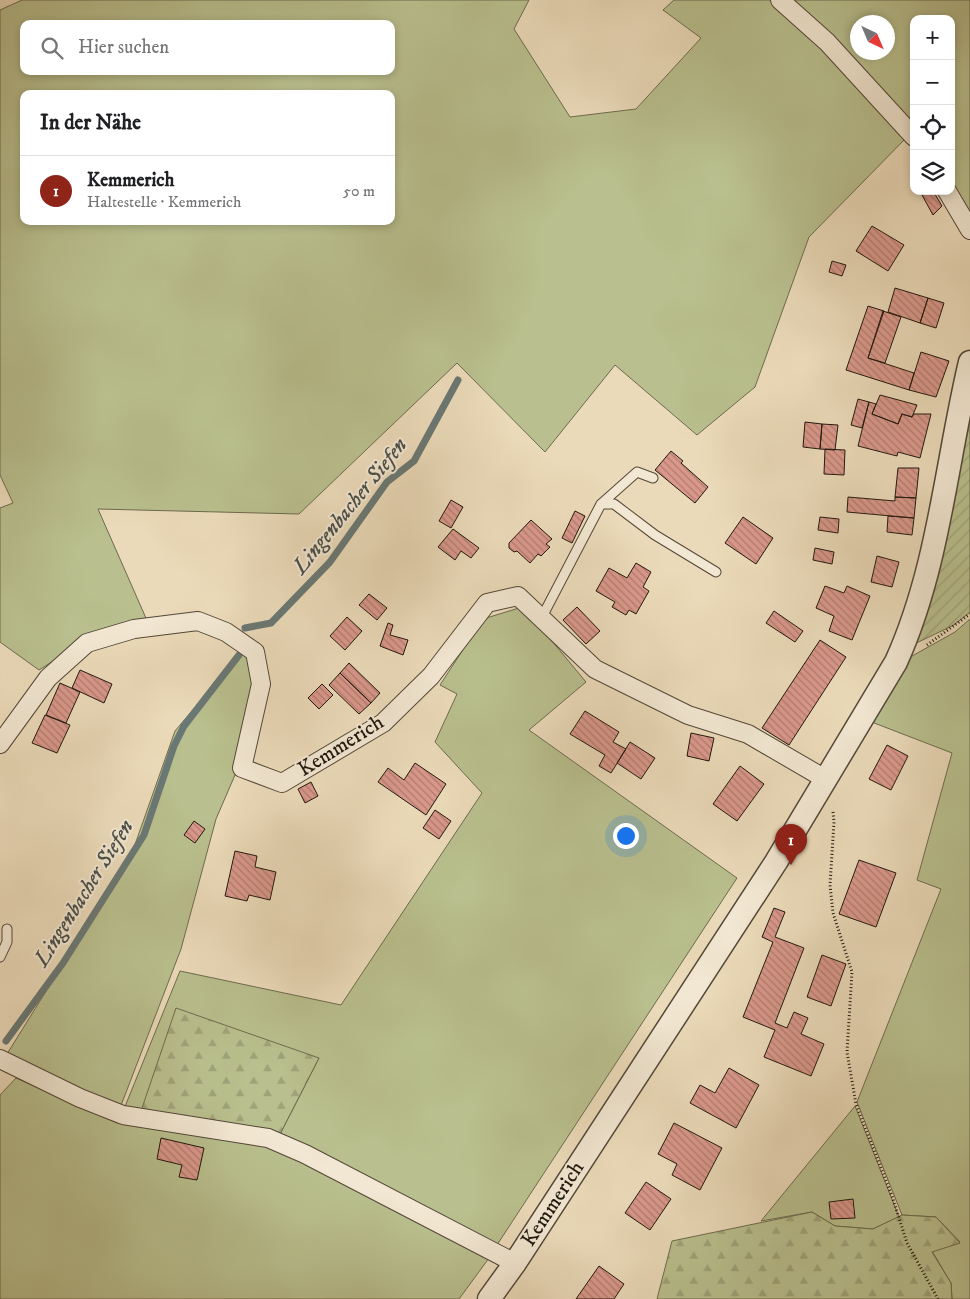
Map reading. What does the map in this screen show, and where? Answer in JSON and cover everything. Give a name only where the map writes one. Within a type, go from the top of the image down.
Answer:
[{"type":"street","points":[[780,0],[827,42],[910,133]]},
{"type":"street","points":[[949,195],[970,230]]},
{"type":"street","name":"Kemmerich","points":[[489,1299],[516,1263],[827,780],[896,662],[910,632],[939,527],[970,362]]},
{"type":"street","name":"Kemmerich","points":[[0,744],[48,678],[87,643],[134,629],[198,621],[226,632],[255,652],[261,684],[242,768],[282,783],[383,723],[431,676],[487,602],[518,596],[594,669],[688,715],[748,734],[827,780]]},
{"type":"street","points":[[0,1059],[80,1098],[123,1115],[268,1138],[306,1154],[516,1263]]},
{"type":"lane","points":[[542,617],[601,504],[637,472],[653,478]]},
{"type":"lane","points":[[601,504],[614,504],[656,535],[716,572]]},
{"type":"lane","points":[[0,957],[7,942],[7,929]]},
{"type":"path","points":[[896,662],[929,644],[970,614]]},
{"type":"path","points":[[827,780],[834,822],[830,885],[833,913],[852,972],[847,1052],[856,1104],[892,1196],[907,1243],[938,1299]]},
{"type":"green space","points":[[22,0],[529,0],[514,29],[570,117],[636,109],[701,38],[663,10],[674,0],[772,0],[823,47],[907,137],[809,237],[755,387],[697,435],[615,365],[545,452],[457,363],[299,514],[98,509],[149,625],[88,639],[39,670],[0,642],[0,508],[13,503],[0,475],[0,10]]},
{"type":"green space","points":[[786,0],[970,0],[970,217],[955,193],[955,15],[910,15],[910,122]]},
{"type":"green space","points":[[970,387],[970,612],[954,625],[906,648]]},
{"type":"green space","points":[[519,608],[536,622],[586,682],[529,730],[737,878],[495,1248],[277,1140],[319,1058],[140,1114],[124,1109],[180,971],[341,1005],[482,793],[435,742],[457,694],[440,685],[483,619]]},
{"type":"green space","points":[[970,619],[970,1299],[952,1299],[951,1283],[932,1251],[960,1242],[936,1217],[902,1215],[857,1102],[941,889],[917,880],[952,753],[869,721],[896,665],[955,632]]},
{"type":"green space","points":[[245,648],[257,684],[238,768],[216,819],[181,949],[120,1108],[7,1054],[132,853],[175,731]]},
{"type":"green space","points":[[176,1008],[319,1058],[277,1140],[140,1114]]},
{"type":"green space","points":[[16,1078],[117,1123],[169,1126],[267,1141],[492,1254],[459,1299],[0,1299],[0,1095]]},
{"type":"green space","points":[[855,1106],[899,1217],[873,1229],[835,1226],[812,1212],[761,1221]]},
{"type":"green space","points":[[812,1212],[835,1226],[873,1229],[902,1215],[936,1217],[960,1243],[932,1252],[951,1283],[952,1299],[657,1299],[672,1241]]},
{"type":"building","points":[[922,195],[935,195],[942,206],[933,215]]},
{"type":"building","points":[[872,226],[904,245],[888,271],[856,251]]},
{"type":"building","points":[[832,261],[846,265],[842,276],[829,272]]},
{"type":"building","points":[[895,288],[928,298],[920,323],[888,312]]},
{"type":"building","points":[[928,298],[944,303],[936,328],[920,323]]},
{"type":"building","points":[[868,306],[884,311],[868,358],[914,373],[909,390],[846,370]]},
{"type":"building","points":[[883,311],[901,317],[885,363],[868,358]]},
{"type":"building","points":[[921,352],[949,361],[936,397],[909,390]]},
{"type":"building","points":[[880,395],[917,405],[912,417],[902,414],[898,424],[872,414]]},
{"type":"building","points":[[858,399],[869,402],[862,428],[851,425]]},
{"type":"building","points":[[869,402],[876,404],[872,414],[898,424],[902,414],[912,417],[914,414],[931,414],[920,458],[898,452],[897,456],[858,446]]},
{"type":"building","points":[[805,422],[822,424],[820,449],[803,447]]},
{"type":"building","points":[[822,424],[838,425],[835,450],[820,449]]},
{"type":"building","points":[[825,449],[845,450],[844,475],[824,474]]},
{"type":"building","points":[[671,451],[683,461],[681,463],[708,487],[695,503],[655,470]]},
{"type":"building","points":[[898,468],[919,468],[916,498],[895,497]]},
{"type":"building","points":[[848,497],[895,501],[895,497],[916,498],[914,518],[847,512]]},
{"type":"building","points":[[451,500],[463,507],[451,528],[439,521]]},
{"type":"building","points":[[575,511],[585,516],[572,543],[562,538]]},
{"type":"building","points":[[888,516],[914,518],[912,535],[887,532]]},
{"type":"building","points":[[743,517],[773,538],[756,564],[725,543]]},
{"type":"building","points":[[820,517],[839,519],[838,533],[818,530]]},
{"type":"building","points":[[531,520],[552,539],[546,544],[550,547],[541,556],[538,554],[530,563],[517,551],[514,552],[509,548],[509,543]]},
{"type":"building","points":[[453,529],[479,548],[471,558],[461,551],[455,560],[438,547]]},
{"type":"building","points":[[815,548],[834,552],[832,564],[813,560]]},
{"type":"building","points":[[877,556],[899,562],[892,587],[871,582]]},
{"type":"building","points":[[636,563],[651,572],[643,587],[649,591],[636,614],[629,610],[626,615],[612,607],[615,602],[596,591],[609,568],[627,578]]},
{"type":"building","points":[[825,586],[844,593],[847,586],[870,596],[852,640],[829,631],[834,616],[816,608]]},
{"type":"building","points":[[369,594],[387,608],[377,620],[359,605]]},
{"type":"building","points":[[577,607],[600,631],[586,644],[563,620]]},
{"type":"building","points":[[774,611],[803,631],[795,642],[766,623]]},
{"type":"building","points":[[347,617],[362,631],[345,650],[330,636]]},
{"type":"building","points":[[388,623],[393,625],[390,635],[408,640],[403,655],[380,646]]},
{"type":"building","points":[[820,640],[846,657],[789,745],[762,728]]},
{"type":"building","points":[[349,663],[380,693],[371,703],[340,673]]},
{"type":"building","points":[[80,670],[112,684],[104,703],[72,688]]},
{"type":"building","points":[[340,673],[371,703],[359,714],[329,685]]},
{"type":"building","points":[[60,683],[80,692],[66,723],[46,715]]},
{"type":"building","points":[[322,684],[333,695],[319,709],[308,698]]},
{"type":"building","points":[[585,711],[619,732],[613,742],[626,749],[611,773],[599,766],[605,755],[570,734]]},
{"type":"building","points":[[45,715],[70,725],[57,753],[32,743]]},
{"type":"building","points":[[691,733],[714,738],[709,761],[687,756]]},
{"type":"building","points":[[630,742],[655,758],[641,779],[617,763]]},
{"type":"building","points":[[887,745],[908,756],[891,790],[869,779]]},
{"type":"building","points":[[415,763],[446,784],[426,815],[378,782],[388,768],[404,780]]},
{"type":"building","points":[[740,766],[764,784],[737,821],[713,804]]},
{"type":"building","points":[[311,782],[318,796],[305,803],[298,789]]},
{"type":"building","points":[[435,810],[451,821],[439,839],[423,828]]},
{"type":"building","points":[[194,821],[205,829],[195,843],[184,835]]},
{"type":"building","points":[[235,851],[257,856],[255,867],[276,872],[270,900],[249,895],[247,901],[225,896]]},
{"type":"building","points":[[859,860],[896,873],[876,927],[839,914]]},
{"type":"building","points":[[774,908],[785,912],[775,937],[804,948],[775,1023],[787,1028],[794,1012],[808,1018],[801,1034],[824,1044],[811,1076],[764,1057],[775,1030],[743,1017],[773,942],[762,937]]},
{"type":"building","points":[[822,955],[846,964],[831,1006],[807,997]]},
{"type":"building","points":[[729,1068],[759,1085],[736,1128],[690,1103],[700,1085],[715,1093]]},
{"type":"building","points":[[674,1123],[722,1148],[700,1190],[672,1175],[677,1164],[658,1154]]},
{"type":"building","points":[[161,1138],[204,1148],[197,1180],[179,1177],[182,1165],[157,1159]]},
{"type":"building","points":[[646,1182],[671,1199],[650,1230],[625,1213]]},
{"type":"building","points":[[853,1199],[855,1218],[831,1219],[829,1202]]},
{"type":"building","points":[[599,1266],[624,1284],[614,1299],[576,1299]]},
{"type":"waterway","name":"Lingenbacher Siefen","points":[[245,628],[271,623],[330,562],[387,482],[414,461],[458,380]]},
{"type":"waterway","name":"Lingenbacher Siefen","points":[[6,1041],[63,963],[144,835],[174,746],[184,726],[239,655]]},
{"type":"place","name":"Kemmerich","points":[[791,865]]}]
